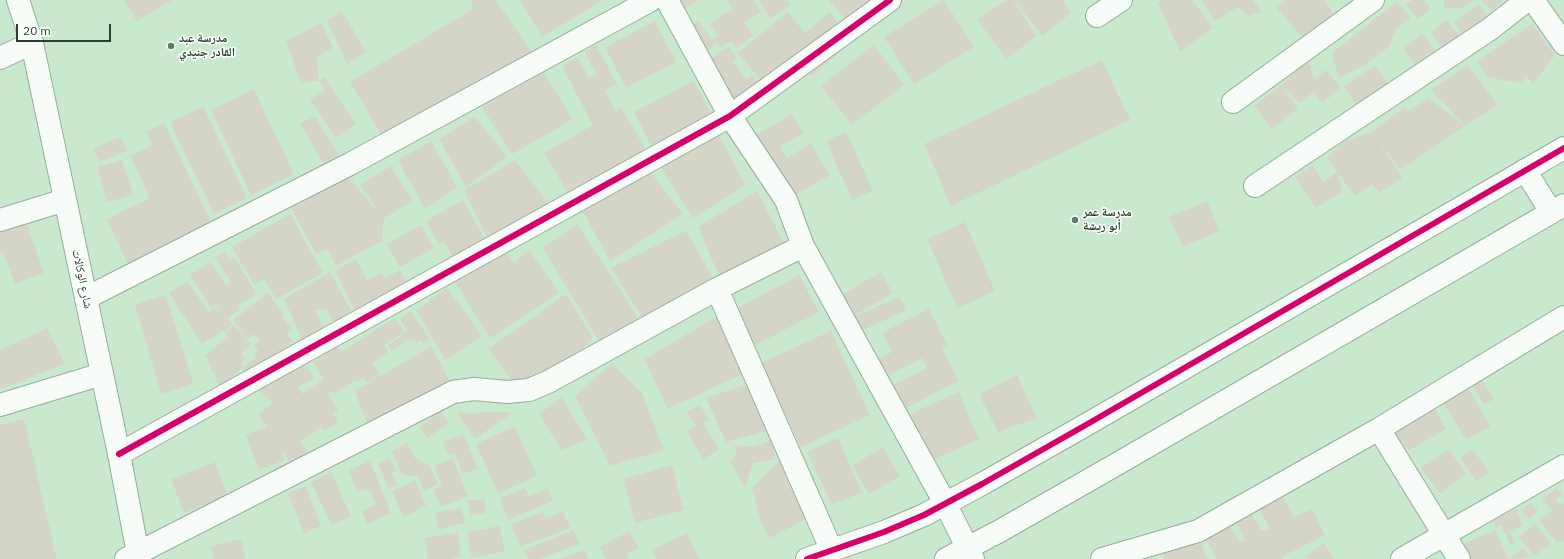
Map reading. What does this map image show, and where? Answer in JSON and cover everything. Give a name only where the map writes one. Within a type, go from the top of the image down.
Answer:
[{"type":"street","name":"شارع الوكالات","points":[[18,0],[32,43],[119,454],[134,557]]},
{"type":"street","points":[[86,298],[350,164],[651,0]]},
{"type":"street","points":[[667,0],[730,116],[786,200],[802,246],[945,503],[970,554]]},
{"type":"street","points":[[119,454],[730,116],[890,0]]},
{"type":"street","points":[[1097,16],[1121,0]]},
{"type":"street","points":[[1233,102],[1373,0]]},
{"type":"street","points":[[1255,186],[1490,29],[1527,0]]},
{"type":"street","points":[[1534,0],[1564,44]]},
{"type":"street","points":[[0,58],[32,43]]},
{"type":"street","points":[[807,559],[884,532],[924,515],[1091,422],[1564,148]]},
{"type":"street","points":[[946,559],[970,554],[1117,464],[1558,209],[1525,170]]},
{"type":"street","points":[[0,220],[65,200]]},
{"type":"street","points":[[134,557],[453,392],[474,389],[508,392],[529,390],[548,382],[717,289],[802,246]]},
{"type":"street","points":[[717,289],[832,551]]},
{"type":"street","points":[[1102,559],[1198,531],[1379,429],[1564,317]]},
{"type":"street","points":[[0,405],[102,374]]},
{"type":"street","points":[[1379,429],[1459,559]]},
{"type":"street","points":[[1402,559],[1564,466]]},
{"type":"building","points":[[124,0],[172,0],[137,21]]},
{"type":"building","points":[[471,0],[496,0],[535,57],[384,140],[350,82],[473,9]]},
{"type":"building","points":[[520,0],[603,0],[542,37]]},
{"type":"building","points":[[676,0],[699,0],[682,10]]},
{"type":"building","points":[[727,0],[753,0],[761,12],[744,23],[753,36],[736,48],[731,41],[720,48],[718,43],[704,53],[687,28],[699,21],[712,40],[718,36],[710,23],[732,9]]},
{"type":"building","points":[[759,0],[788,0],[791,5],[770,18]]},
{"type":"building","points":[[829,0],[884,0],[856,38],[812,76],[799,61],[847,21]]},
{"type":"building","points":[[944,0],[974,47],[914,84],[884,37]]},
{"type":"building","points":[[1007,0],[1013,0],[1037,36],[1006,59],[977,19]]},
{"type":"building","points":[[1014,0],[1062,0],[1071,13],[1042,36]]},
{"type":"building","points":[[1163,0],[1192,0],[1213,28],[1180,52],[1158,3]]},
{"type":"building","points":[[1201,0],[1253,0],[1262,12],[1249,16],[1238,7],[1215,21]]},
{"type":"building","points":[[1286,0],[1324,0],[1334,15],[1305,40],[1276,7]]},
{"type":"building","points":[[1412,0],[1424,0],[1431,9],[1418,19],[1406,4]]},
{"type":"building","points":[[1444,0],[1474,0],[1462,8],[1444,8]]},
{"type":"building","points":[[1481,0],[1503,0],[1492,11]]},
{"type":"building","points":[[1397,1],[1410,18],[1395,30],[1390,46],[1364,65],[1339,78],[1332,53]]},
{"type":"building","points":[[1479,4],[1491,21],[1466,39],[1454,22]]},
{"type":"building","points":[[342,11],[366,52],[347,64],[327,20]]},
{"type":"building","points":[[788,12],[805,33],[830,12],[840,25],[765,85],[738,53]]},
{"type":"building","points":[[1446,20],[1461,37],[1445,50],[1431,33]]},
{"type":"building","points":[[655,21],[676,62],[626,88],[605,47]]},
{"type":"building","points":[[321,23],[333,47],[317,58],[319,81],[301,83],[286,41]]},
{"type":"building","points":[[1532,24],[1555,55],[1533,84],[1528,77],[1519,83],[1487,77],[1477,61]]},
{"type":"building","points":[[1422,33],[1435,50],[1415,65],[1403,49]]},
{"type":"building","points":[[596,45],[617,84],[605,90],[616,113],[621,107],[646,150],[569,195],[544,153],[593,125],[562,66],[578,57],[589,78],[596,74],[585,52]]},
{"type":"building","points":[[874,45],[904,85],[852,125],[821,86]]},
{"type":"building","points":[[729,46],[737,58],[733,61],[746,79],[752,75],[760,85],[731,106],[707,61]]},
{"type":"building","points":[[1308,59],[1314,80],[1326,70],[1341,88],[1322,103],[1313,92],[1299,103],[1281,85]]},
{"type":"building","points":[[1102,60],[1130,120],[951,206],[924,144]]},
{"type":"building","points":[[538,63],[573,119],[512,154],[476,98]]},
{"type":"building","points":[[1375,65],[1389,84],[1357,106],[1344,86]]},
{"type":"building","points":[[1468,65],[1498,105],[1465,126],[1431,90]]},
{"type":"building","points":[[324,77],[356,124],[336,138],[310,100],[325,90],[319,81]]},
{"type":"building","points":[[694,81],[713,117],[653,148],[634,112]]},
{"type":"building","points":[[1281,85],[1298,108],[1272,129],[1254,106]]},
{"type":"building","points":[[254,89],[294,174],[251,195],[211,110]]},
{"type":"building","points":[[1429,98],[1465,126],[1400,170],[1375,136],[1402,178],[1379,193],[1372,184],[1355,196],[1327,158],[1344,141],[1372,132],[1405,107],[1409,111]]},
{"type":"building","points":[[203,106],[247,198],[214,214],[170,122]]},
{"type":"building","points":[[792,114],[804,133],[780,146],[787,158],[811,143],[830,175],[786,200],[751,138]]},
{"type":"building","points":[[315,116],[339,155],[324,164],[300,124]]},
{"type":"building","points":[[475,117],[507,157],[466,187],[439,139]]},
{"type":"building","points":[[164,123],[214,228],[130,268],[107,219],[150,198],[130,156],[152,145],[146,132]]},
{"type":"building","points":[[846,132],[873,191],[852,200],[826,141]]},
{"type":"building","points":[[717,133],[746,185],[693,218],[660,166]]},
{"type":"building","points":[[121,137],[127,151],[99,162],[93,148]]},
{"type":"building","points":[[431,141],[457,187],[425,209],[398,160]]},
{"type":"building","points":[[122,160],[133,195],[107,202],[97,167]]},
{"type":"building","points":[[515,160],[548,203],[490,243],[464,190]]},
{"type":"building","points":[[1313,165],[1323,182],[1337,172],[1343,191],[1316,208],[1295,177]]},
{"type":"building","points":[[391,166],[413,201],[384,218],[382,241],[336,266],[327,249],[316,254],[291,208],[348,177],[383,217],[360,185]]},
{"type":"building","points":[[648,169],[683,214],[610,261],[582,210]]},
{"type":"building","points":[[757,191],[786,247],[721,281],[698,227]]},
{"type":"building","points":[[463,200],[488,245],[456,263],[444,241],[439,244],[426,221]]},
{"type":"building","points":[[1207,201],[1220,231],[1183,247],[1169,217]]},
{"type":"building","points":[[290,214],[323,273],[276,299],[264,279],[254,285],[232,247]]},
{"type":"building","points":[[26,221],[44,273],[15,284],[3,252],[0,254],[0,230]]},
{"type":"building","points":[[965,222],[995,291],[957,308],[927,239]]},
{"type":"building","points":[[577,224],[643,325],[603,348],[543,248]]},
{"type":"building","points":[[421,225],[434,248],[400,267],[387,244]]},
{"type":"building","points":[[686,231],[715,282],[644,320],[611,268]]},
{"type":"building","points":[[529,250],[559,293],[490,338],[455,282],[507,252],[514,263]]},
{"type":"building","points":[[225,252],[230,260],[234,257],[257,294],[238,305],[240,309],[225,319],[216,305],[211,308],[190,275],[211,262],[226,285],[231,282],[215,258]]},
{"type":"building","points":[[356,259],[367,280],[382,272],[385,278],[400,270],[409,288],[357,315],[335,271]]},
{"type":"building","points":[[330,272],[355,318],[336,328],[327,309],[315,311],[326,333],[305,346],[284,299]]},
{"type":"building","points":[[881,272],[893,293],[852,317],[840,296]]},
{"type":"building","points":[[799,275],[819,312],[755,345],[736,309]]},
{"type":"building","points":[[188,281],[208,312],[216,307],[225,320],[228,318],[233,325],[202,344],[169,293]]},
{"type":"building","points":[[447,288],[482,336],[445,360],[416,310]]},
{"type":"building","points":[[268,293],[292,329],[286,333],[293,341],[285,348],[288,353],[251,381],[242,369],[256,358],[254,354],[258,351],[254,345],[260,341],[254,334],[247,339],[233,320]]},
{"type":"building","points":[[566,294],[593,338],[560,372],[526,399],[488,349]]},
{"type":"building","points":[[166,295],[193,384],[161,394],[135,304]]},
{"type":"building","points":[[900,297],[906,310],[858,332],[852,317]]},
{"type":"building","points":[[929,309],[947,345],[942,348],[959,381],[902,410],[890,386],[927,368],[922,358],[883,378],[874,361],[892,352],[882,333]]},
{"type":"building","points":[[410,311],[430,339],[423,344],[421,340],[416,343],[413,339],[410,341],[409,339],[392,351],[388,346],[407,331],[400,319]]},
{"type":"building","points":[[721,314],[745,373],[667,409],[645,359]]},
{"type":"building","points":[[395,318],[405,332],[384,345],[389,351],[372,363],[380,375],[367,383],[363,378],[356,382],[355,380],[334,394],[332,391],[328,393],[338,410],[333,414],[338,422],[324,431],[321,427],[300,441],[313,459],[296,471],[280,447],[285,460],[259,470],[245,435],[267,427],[258,414],[273,403],[259,390],[302,360],[315,378],[298,387],[302,394],[324,379],[313,362],[337,346],[341,352]]},
{"type":"building","points":[[234,325],[251,345],[241,354],[245,359],[241,363],[244,366],[221,387],[216,381],[218,379],[214,376],[216,375],[210,368],[212,367],[207,362],[209,360],[205,356],[228,336],[224,332]]},
{"type":"building","points":[[47,328],[65,364],[0,389],[0,350]]},
{"type":"building","points":[[831,331],[870,415],[801,447],[761,363]]},
{"type":"building","points":[[431,346],[452,385],[369,429],[355,391]]},
{"type":"building","points":[[612,363],[642,393],[664,450],[610,466],[575,396]]},
{"type":"building","points":[[1017,375],[1037,418],[998,432],[979,394]]},
{"type":"building","points":[[1480,376],[1494,399],[1484,404],[1470,382]]},
{"type":"building","points":[[749,384],[766,431],[726,442],[706,398]]},
{"type":"building","points":[[1468,388],[1490,426],[1466,440],[1444,403]]},
{"type":"building","points":[[959,392],[979,439],[931,461],[910,414]]},
{"type":"building","points":[[562,397],[587,440],[561,450],[539,414]]},
{"type":"building","points":[[700,405],[709,420],[704,423],[719,450],[703,459],[687,431],[696,426],[687,412]]},
{"type":"building","points":[[1435,409],[1446,429],[1410,450],[1391,435]]},
{"type":"building","points":[[440,411],[449,423],[428,438],[419,427]]},
{"type":"building","points":[[513,412],[475,439],[457,413]]},
{"type":"building","points":[[24,419],[57,559],[0,559],[0,425]]},
{"type":"building","points":[[515,426],[537,476],[498,493],[476,444]]},
{"type":"building","points":[[463,434],[478,468],[463,474],[454,454],[449,455],[443,442]]},
{"type":"building","points":[[838,438],[862,492],[832,505],[807,452]]},
{"type":"building","points":[[773,439],[775,459],[753,463],[745,488],[730,461],[737,455],[735,445],[755,447]]},
{"type":"building","points":[[407,443],[415,458],[430,466],[438,484],[424,491],[418,477],[402,474],[391,451]]},
{"type":"building","points":[[883,447],[900,476],[869,494],[852,466]]},
{"type":"building","points":[[1449,449],[1466,474],[1440,494],[1421,468]]},
{"type":"building","points":[[1473,449],[1489,473],[1476,481],[1460,458]]},
{"type":"building","points":[[786,454],[806,519],[770,538],[762,525],[752,488]]},
{"type":"building","points":[[390,458],[396,471],[392,473],[397,485],[389,489],[378,464]]},
{"type":"building","points":[[453,458],[468,496],[441,507],[433,490],[442,486],[434,466]]},
{"type":"building","points":[[370,461],[391,513],[367,524],[362,511],[376,505],[371,492],[357,490],[349,470]]},
{"type":"building","points":[[215,462],[228,496],[184,513],[171,479]]},
{"type":"building","points":[[672,465],[684,510],[635,523],[623,479]]},
{"type":"building","points":[[331,472],[351,516],[331,525],[311,482]]},
{"type":"building","points":[[415,480],[426,506],[403,517],[392,491]]},
{"type":"building","points":[[306,486],[321,526],[304,533],[288,493]]},
{"type":"building","points":[[525,488],[529,496],[548,488],[553,501],[508,520],[500,498]]},
{"type":"building","points":[[1557,488],[1562,495],[1555,500],[1560,506],[1564,502],[1564,539],[1558,544],[1539,520],[1552,511],[1542,499]]},
{"type":"building","points":[[1281,493],[1294,517],[1312,509],[1325,535],[1282,557],[1283,559],[1217,559],[1206,539],[1230,526],[1240,542],[1245,540],[1236,523],[1252,514],[1261,530],[1270,530],[1258,505]]},
{"type":"building","points":[[484,498],[487,513],[471,516],[468,501]]},
{"type":"building","points":[[1530,502],[1538,510],[1529,519],[1521,511]]},
{"type":"building","points":[[461,507],[465,523],[439,529],[435,513]]},
{"type":"building","points":[[1516,509],[1523,525],[1510,531],[1515,543],[1511,545],[1501,525],[1496,527],[1493,520]]},
{"type":"building","points":[[563,511],[570,528],[520,547],[511,524],[543,512],[545,518]]},
{"type":"building","points":[[1535,524],[1551,544],[1534,556],[1519,537]]},
{"type":"building","points":[[500,526],[505,551],[472,558],[467,532]]},
{"type":"building","points":[[574,530],[579,544],[540,559],[528,559],[524,550]]},
{"type":"building","points":[[1495,530],[1508,559],[1472,559],[1463,544]]},
{"type":"building","points":[[630,531],[639,548],[627,554],[629,559],[605,559],[599,547]]},
{"type":"building","points":[[457,532],[461,557],[451,559],[428,559],[424,538]]},
{"type":"building","points":[[687,533],[699,559],[657,559],[652,550]]},
{"type":"building","points":[[1199,537],[1207,559],[1165,559],[1163,552]]},
{"type":"building","points":[[241,539],[246,559],[214,559],[211,546]]},
{"type":"building","points":[[1324,543],[1334,559],[1308,559],[1306,556]]},
{"type":"building","points":[[1524,548],[1530,558],[1513,559],[1511,557]]},
{"type":"building","points":[[585,550],[588,559],[560,559]]},
{"type":"cycle path","points":[[119,454],[730,116],[890,0]]},
{"type":"cycle path","points":[[807,559],[884,532],[924,515],[982,484],[1564,148]]},
{"type":"place","name":"مدرسة عبد القادر جنيدي","points":[[171,46]]},
{"type":"place","name":"مدرسة عمر أبو ريشة","points":[[1075,220]]}]
